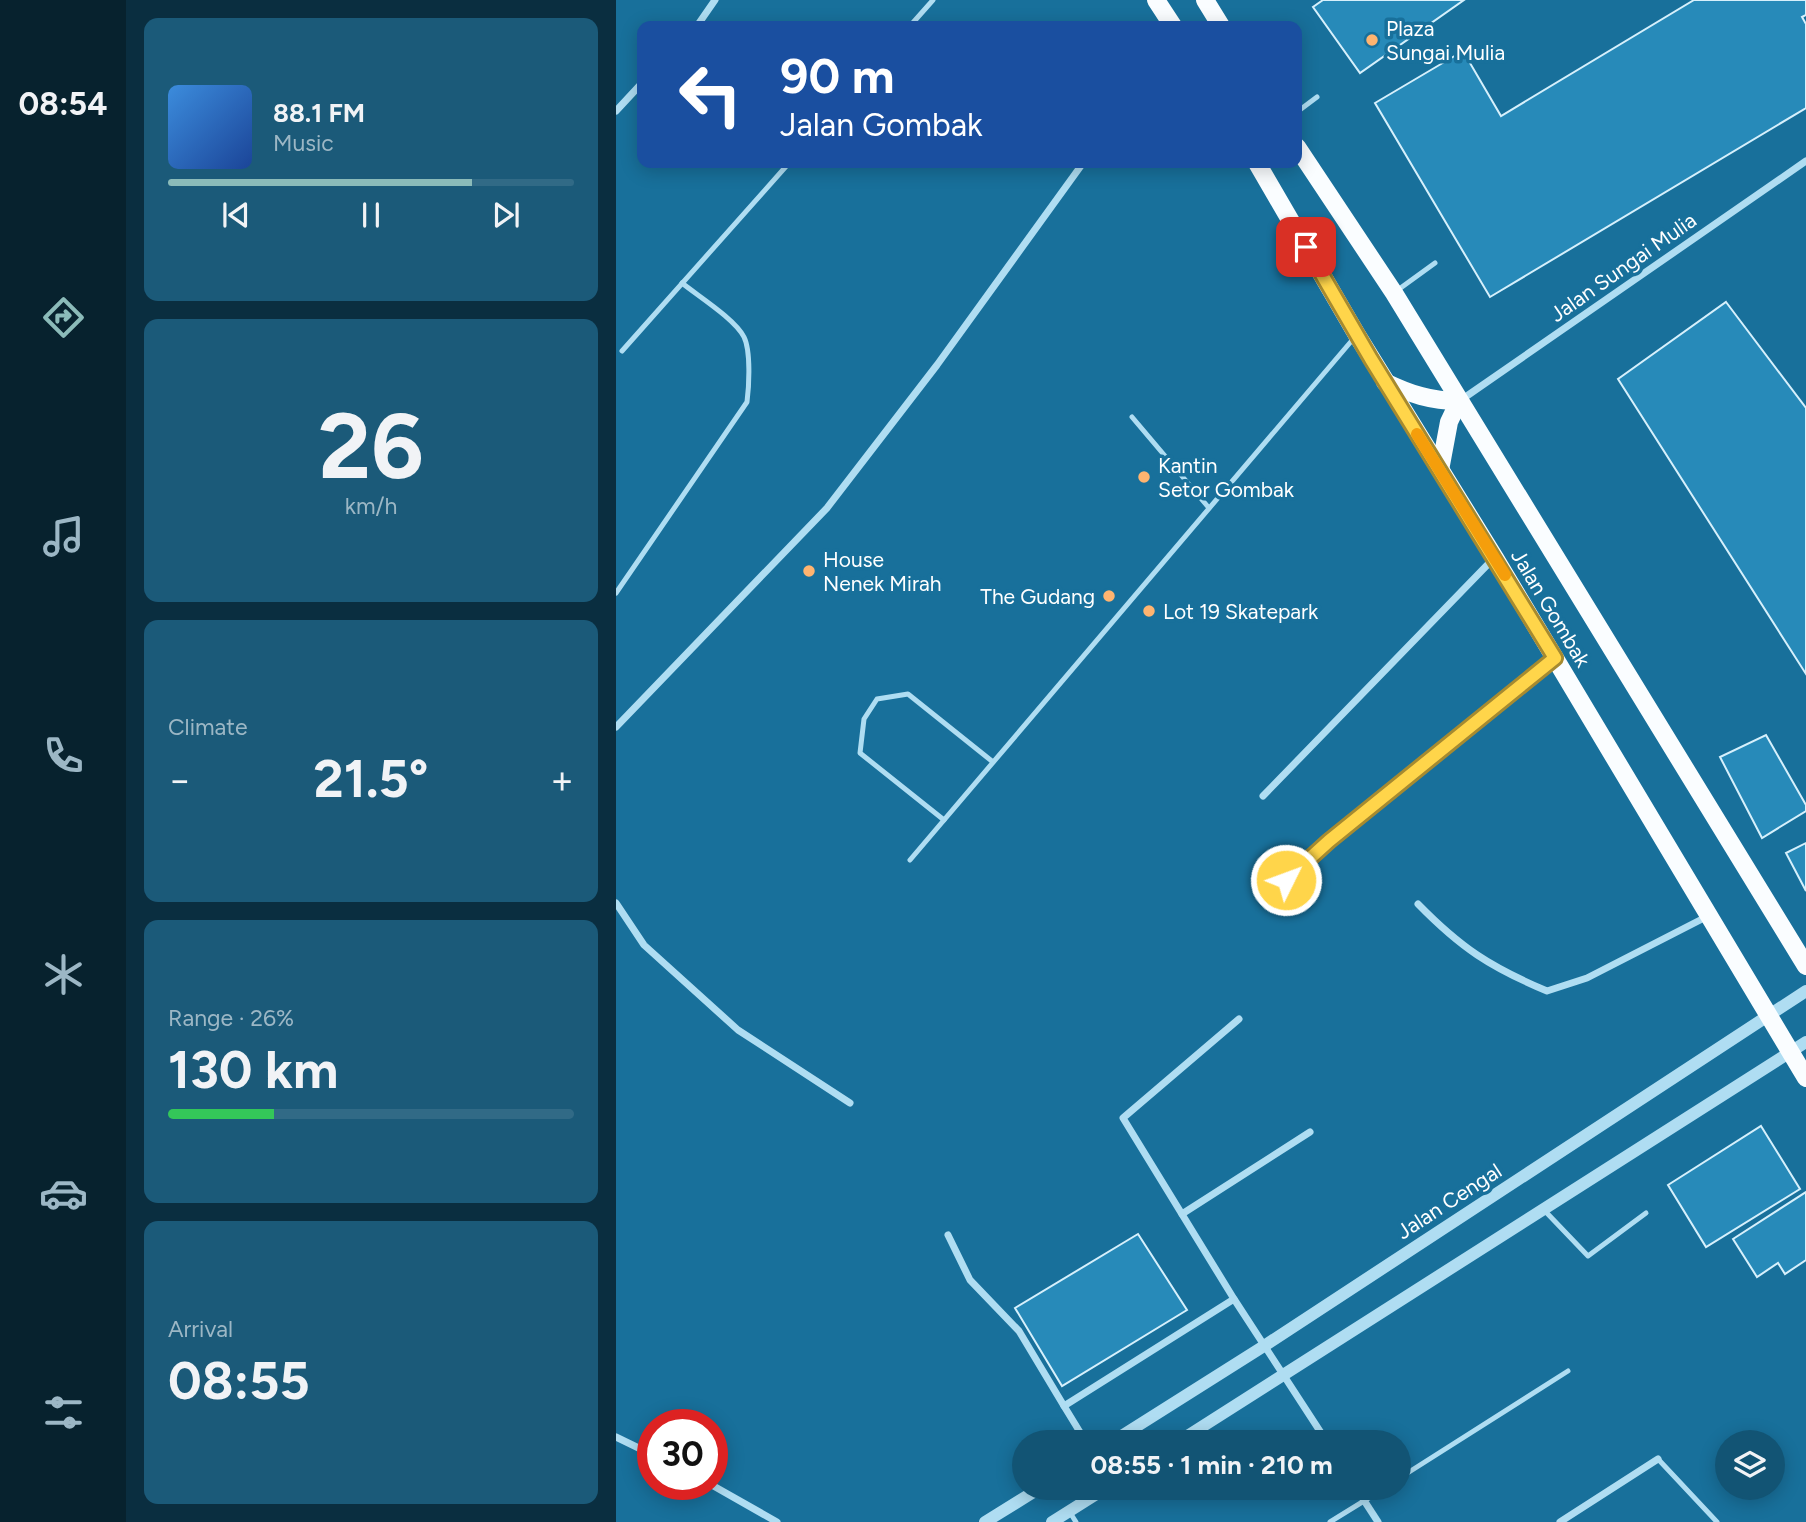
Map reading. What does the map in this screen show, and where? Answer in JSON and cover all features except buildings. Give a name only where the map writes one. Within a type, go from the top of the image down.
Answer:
[{"type":"main road","points":[[1156,0],[1170,21]]},
{"type":"main road","points":[[1205,0],[1218,21]]},
{"type":"main road","name":"Jalan Gombak","points":[[1302,155],[1394,293],[1806,966]]},
{"type":"main road","name":"Jalan Gombak","points":[[1260,168],[1385,382],[1555,658],[1806,1078]]},
{"type":"main road","points":[[1385,382],[1424,398],[1459,401],[1449,422],[1440,470]]},
{"type":"street","points":[[701,21],[715,0]]},
{"type":"street","points":[[616,110],[637,88]]},
{"type":"street","name":"Jalan Sungai Mulia","points":[[1459,401],[1806,161]]},
{"type":"street","points":[[616,727],[827,508],[937,365],[1079,168]]},
{"type":"street","points":[[1263,796],[1494,558]]},
{"type":"street","points":[[1286,880],[1329,841],[1555,658]]},
{"type":"street","points":[[616,903],[644,945],[738,1030],[850,1103]]},
{"type":"street","points":[[1418,904],[1453,940],[1505,974],[1547,991],[1587,978],[1708,916]]},
{"type":"street","name":"Jalan Cengal","points":[[1131,1430],[1806,991]]},
{"type":"street","points":[[1239,1019],[1123,1118],[1234,1299],[1319,1430]]},
{"type":"street","points":[[1197,1430],[1806,1042]]},
{"type":"street","points":[[1182,1214],[1310,1132]]},
{"type":"street","points":[[948,1234],[970,1280],[1019,1331],[1079,1430]]},
{"type":"street","points":[[1064,1406],[1234,1299]]},
{"type":"street","points":[[616,1437],[637,1447]]},
{"type":"street","points":[[1560,1522],[1658,1459]]},
{"type":"street","points":[[728,1494],[777,1522]]},
{"type":"street","points":[[985,1522],[1021,1500]]},
{"type":"street","points":[[1052,1522],[1073,1516],[1092,1500]]},
{"type":"street","points":[[1364,1501],[1378,1522]]},
{"type":"lane","points":[[914,21],[933,0]]},
{"type":"lane","points":[[1302,108],[1317,97]]},
{"type":"lane","points":[[622,351],[785,168]]},
{"type":"lane","points":[[1394,293],[1435,263]]},
{"type":"lane","points":[[616,593],[747,402],[750,383],[744,337],[723,315],[682,283]]},
{"type":"lane","points":[[910,860],[1357,335]]},
{"type":"lane","points":[[1132,417],[1209,508]]},
{"type":"lane","points":[[944,820],[860,753],[864,719],[877,699],[908,694],[993,762]]},
{"type":"lane","points":[[1544,1210],[1588,1256],[1646,1213]]},
{"type":"lane","points":[[1411,1471],[1568,1371]]},
{"type":"lane","points":[[1658,1459],[1717,1522]]},
{"type":"lane","points":[[1329,1522],[1364,1501]]},
{"type":"slow traffic","points":[[1417,434],[1505,575]]},
{"type":"place","name":"Plaza Sungai Mulia","points":[[1372,40]]},
{"type":"place","name":"Kantin Setor Gombak","points":[[1144,477]]},
{"type":"place","name":"House Nenek Mirah","points":[[809,571]]},
{"type":"place","name":"The Gudang","points":[[1109,596]]},
{"type":"place","name":"Lot 19 Skatepark","points":[[1149,611]]},
{"type":"route","points":[[1286,880],[1329,841],[1555,658],[1371,359],[1306,247]]}]
